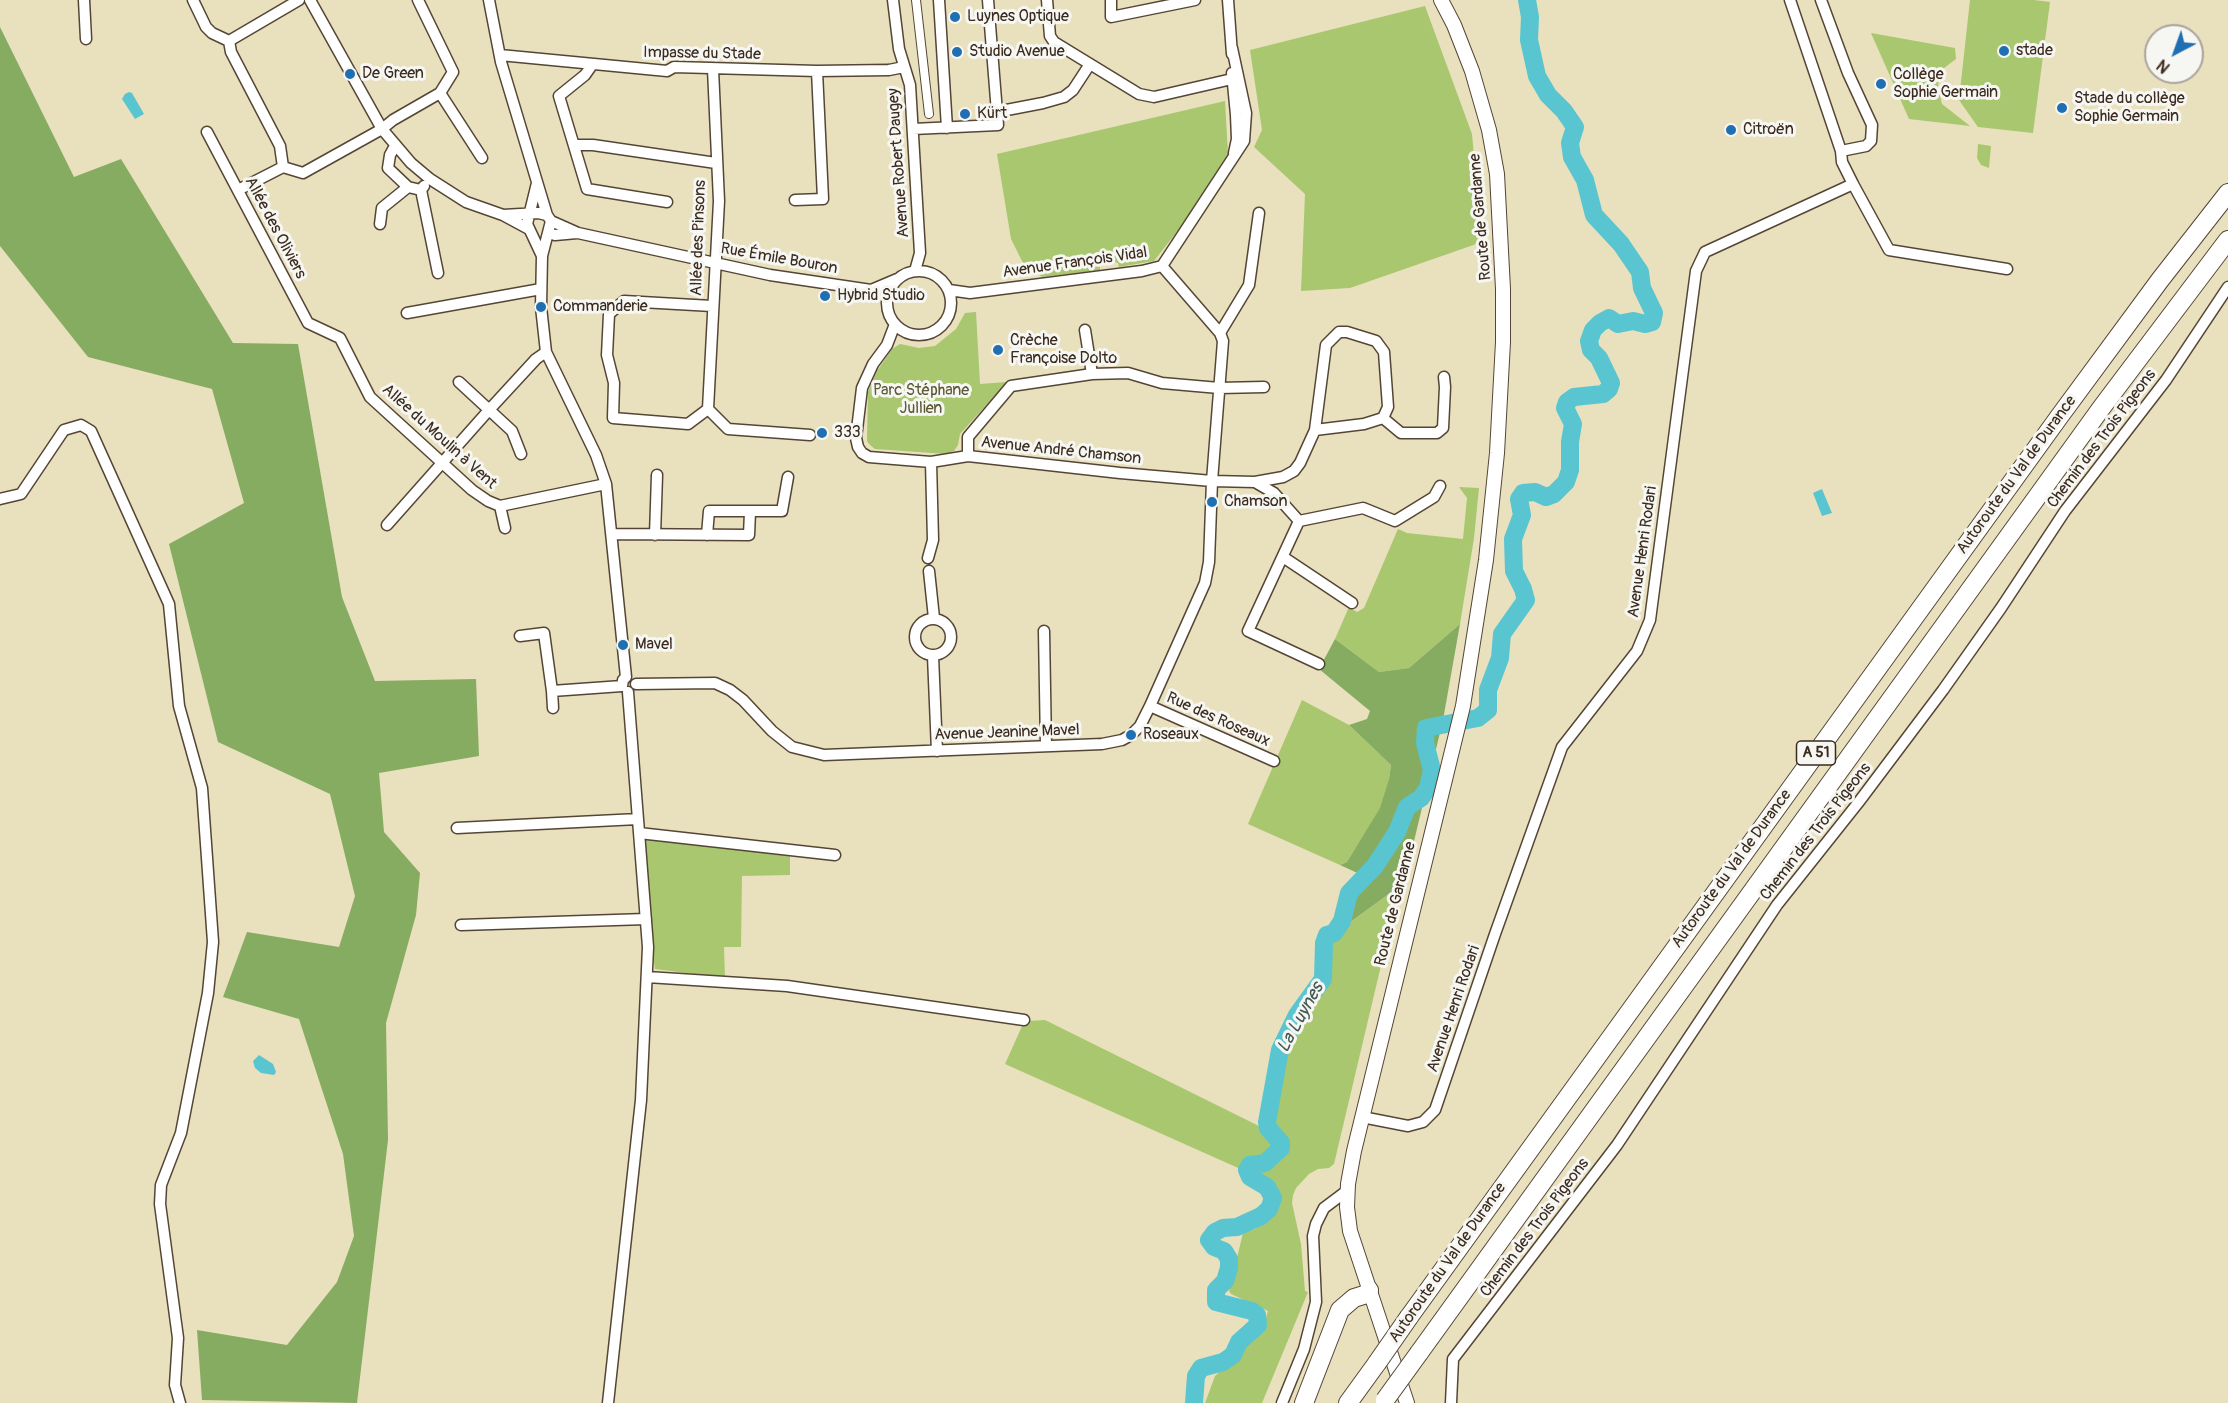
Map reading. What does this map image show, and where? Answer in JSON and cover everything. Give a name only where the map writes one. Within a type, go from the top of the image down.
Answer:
[{"type":"highway","name":"Autoroute du Val de Durance","points":[[1348,1403],[2058,417],[2228,193]]},
{"type":"highway","name":"Autoroute du Val de Durance","points":[[1384,1402],[2089,425],[2228,240]]},
{"type":"highway","points":[[1304,1403],[1340,1310],[1354,1298],[1364,1294],[1377,1310]]},
{"type":"main road","name":"Route de Gardanne","points":[[1435,0],[1451,31],[1468,75],[1484,135],[1491,186],[1499,290],[1499,405]]},
{"type":"main road","name":"Route de Gardanne","points":[[1364,1294],[1347,1207],[1353,1151],[1463,706],[1486,560],[1496,463],[1503,342],[1503,289],[1497,174],[1481,97],[1457,33],[1441,0]]},
{"type":"main road","points":[[1377,1310],[1407,1403]]},
{"type":"street","points":[[84,0],[86,39]]},
{"type":"street","points":[[193,0],[206,27],[212,33],[229,41]]},
{"type":"street","points":[[229,41],[299,0]]},
{"type":"street","points":[[310,0],[382,129],[395,146],[430,179],[466,202],[503,215],[542,237],[548,233]]},
{"type":"street","points":[[238,190],[284,166],[303,173],[382,129],[393,120],[440,93],[453,72],[418,0]]},
{"type":"street","points":[[489,0],[500,55],[549,218],[542,256],[541,289],[546,352],[596,455],[606,484],[613,534],[638,819],[648,947],[641,1100],[608,1403]]},
{"type":"street","name":"Avenue Robert Daugey","points":[[893,0],[899,49],[910,85],[920,253],[915,271]]},
{"type":"street","name":"Avenue Robert Daugey","points":[[916,0],[929,114]]},
{"type":"street","points":[[939,0],[947,128]]},
{"type":"street","points":[[913,129],[998,125],[988,0]]},
{"type":"street","points":[[1047,0],[1050,36],[1054,42],[1139,94],[1154,97],[1232,79]]},
{"type":"street","points":[[1111,0],[1111,17],[1167,3],[1195,0]]},
{"type":"street","name":"Avenue François Vidal","points":[[1228,0],[1237,139],[1234,156]]},
{"type":"street","points":[[1790,0],[1841,151],[1842,162],[1888,250],[2007,268]]},
{"type":"street","points":[[1821,0],[1848,73],[1872,125],[1871,141],[1866,146],[1841,151]]},
{"type":"street","points":[[229,41],[231,52],[280,146],[284,166]]},
{"type":"street","name":"Avenue François Vidal","points":[[949,290],[970,293],[1142,271],[1162,266],[1244,141],[1246,122],[1242,91],[1232,48]]},
{"type":"street","name":"Impasse du Stade","points":[[500,55],[667,71],[674,67],[816,71],[889,70],[904,67]]},
{"type":"street","points":[[996,112],[1064,97],[1073,90],[1090,64]]},
{"type":"street","points":[[592,65],[585,75],[559,96],[587,189],[667,202]]},
{"type":"street","name":"Allée des Pinsons","points":[[708,409],[719,201],[713,69]]},
{"type":"street","points":[[795,200],[823,199],[816,71]]},
{"type":"street","points":[[440,93],[482,158]]},
{"type":"street","name":"Allée des Oliviers","points":[[207,132],[308,323],[322,330]]},
{"type":"street","points":[[574,145],[593,145],[716,164]]},
{"type":"street","points":[[395,146],[390,155],[388,168],[408,186],[421,190]]},
{"type":"street","points":[[421,190],[430,179]]},
{"type":"street","points":[[537,183],[527,224],[542,256]]},
{"type":"street","name":"Avenue Henri Rodari","points":[[1362,1117],[1408,1126],[1423,1122],[1435,1110],[1562,747],[1637,651],[1650,620],[1696,271],[1706,252],[1853,184]]},
{"type":"street","points":[[380,224],[382,208],[408,186]]},
{"type":"street","points":[[421,190],[438,273]]},
{"type":"street","points":[[503,215],[538,213],[549,218]]},
{"type":"street","points":[[1162,266],[1220,333],[1249,285],[1259,213]]},
{"type":"street","name":"Rue Émile Bouron","points":[[549,218],[578,233],[716,264],[770,275],[871,290]]},
{"type":"street","name":"Rue Émile Bouron","points":[[548,233],[555,235],[578,233]]},
{"type":"street","name":"Avenue Robert Daugey","points":[[920,253],[935,275]]},
{"type":"street","points":[[887,303],[871,290],[905,274],[926,271],[944,282],[949,290],[950,314]]},
{"type":"street","points":[[897,279],[891,286],[887,303],[889,314],[895,324],[908,333],[925,335],[936,331],[970,293]]},
{"type":"street","name":"Chemin des Trois Pigeons","points":[[1451,1403],[1453,1359],[1617,1145],[1778,905],[1943,690],[2065,511],[2166,380],[2228,287]]},
{"type":"street","points":[[407,313],[541,289]]},
{"type":"street","points":[[712,306],[624,301],[609,314],[607,355],[614,383],[613,418],[688,424],[708,409],[728,429],[810,435]]},
{"type":"street","points":[[887,345],[895,324]]},
{"type":"street","name":"Allée du Moulin à Vent","points":[[322,330],[340,338],[370,397],[480,496],[500,506],[606,484]]},
{"type":"street","points":[[1085,330],[1092,374]]},
{"type":"street","name":"Avenue André Chamson","points":[[887,345],[873,364],[862,388],[856,438],[862,453],[869,457],[931,462],[968,456],[1212,481],[1255,482],[1283,477],[1294,471],[1300,463],[1314,430],[1326,345],[1339,332],[1376,341],[1384,352],[1388,408],[1383,418]]},
{"type":"street","points":[[887,345],[908,333]]},
{"type":"street","name":"Avenue Jeanine Mavel","points":[[625,685],[634,689],[636,684],[715,683],[730,690],[743,700],[772,731],[792,747],[824,755],[1102,744],[1122,740],[1140,726],[1205,583],[1209,562],[1212,481],[1223,352],[1220,333]]},
{"type":"street","points":[[387,525],[489,410],[536,359],[546,352]]},
{"type":"street","points":[[968,456],[968,437],[1011,386],[1092,374],[1128,373],[1162,383],[1219,388],[1264,387]]},
{"type":"street","points":[[1314,430],[1364,424],[1383,418],[1401,433],[1437,432],[1443,428],[1444,377]]},
{"type":"street","points":[[459,382],[512,431],[521,454]]},
{"type":"street","points":[[0,499],[21,494],[64,430],[81,425],[91,431],[169,604],[179,706],[202,788],[213,942],[208,993],[181,1133],[161,1185],[160,1204],[178,1338],[175,1385],[180,1403]]},
{"type":"street","points":[[928,558],[933,540],[931,462]]},
{"type":"street","points":[[655,535],[657,475]]},
{"type":"street","points":[[707,535],[709,511],[782,511],[788,477]]},
{"type":"street","points":[[1255,482],[1274,493],[1299,520]]},
{"type":"street","points":[[1299,520],[1363,508],[1395,521],[1434,497],[1440,486]]},
{"type":"street","name":"Allée du Moulin à Vent","points":[[500,506],[505,528]]},
{"type":"street","points":[[613,534],[749,535],[750,512]]},
{"type":"street","points":[[1299,520],[1248,631],[1319,664]]},
{"type":"street","points":[[1283,557],[1352,603]]},
{"type":"street","points":[[929,571],[933,618]]},
{"type":"street","points":[[933,618],[946,624],[952,636],[948,649],[933,656],[919,649],[914,636],[921,623],[933,618]]},
{"type":"street","points":[[1044,631],[1046,746]]},
{"type":"street","points":[[520,636],[544,633],[553,708]]},
{"type":"street","points":[[933,656],[937,751]]},
{"type":"street","points":[[552,691],[625,685]]},
{"type":"street","name":"Rue des Roseaux","points":[[1150,706],[1274,761]]},
{"type":"street","points":[[457,828],[638,819]]},
{"type":"street","points":[[639,833],[835,855]]},
{"type":"street","points":[[461,925],[646,919]]},
{"type":"street","points":[[646,977],[787,986],[1023,1020]]},
{"type":"street","points":[[1282,1403],[1304,1348],[1316,1302],[1313,1236],[1316,1224],[1324,1208],[1348,1190]]},
{"type":"green space","name":"stade","points":[[1970,0],[2050,2],[2033,133],[1978,127],[1959,100]]},
{"type":"green space","points":[[1425,6],[1472,134],[1482,242],[1350,288],[1301,291],[1305,194],[1254,147],[1262,130],[1250,50]]},
{"type":"green space","points":[[0,27],[74,177],[121,159],[233,343],[298,344],[342,597],[375,681],[476,679],[479,756],[379,773],[384,832],[420,873],[416,915],[386,1023],[388,1140],[357,1403],[202,1400],[197,1330],[287,1345],[337,1282],[354,1236],[343,1154],[299,1019],[223,997],[247,932],[339,947],[355,896],[330,794],[218,742],[169,544],[244,503],[212,389],[88,357],[0,246]]},
{"type":"green space","points":[[1871,33],[1955,48],[1956,59],[1940,71],[1938,87],[1942,104],[1970,126],[1909,119]]},
{"type":"green space","points":[[1225,101],[1228,154],[1179,229],[1154,261],[1119,267],[1115,262],[1100,263],[1100,270],[1042,277],[1023,263],[1011,239],[997,154]]},
{"type":"green space","points":[[1978,144],[1991,146],[1989,168],[1981,165],[1977,158]]},
{"type":"green space","name":"Parc Stéphane Jullien","points":[[976,312],[980,384],[1007,382],[960,434],[954,451],[946,454],[875,449],[867,441],[868,392],[877,371],[892,349],[900,344],[919,348],[935,346],[956,329],[965,313]]},
{"type":"green space","points":[[1459,487],[1479,488],[1474,538],[1460,624],[1409,668],[1379,672],[1335,639],[1349,607],[1357,612],[1364,608],[1398,529],[1407,533],[1463,539],[1467,498]]},
{"type":"green space","points":[[1460,624],[1443,720],[1404,883],[1338,931],[1331,932],[1343,917],[1345,896],[1364,876],[1340,865],[1347,862],[1380,808],[1391,765],[1349,725],[1367,719],[1370,711],[1319,669],[1335,639],[1379,672],[1409,668]]},
{"type":"green space","points":[[1302,700],[1349,725],[1391,765],[1381,808],[1347,862],[1340,865],[1248,824]]},
{"type":"green space","points":[[644,840],[788,853],[790,875],[742,876],[741,947],[724,947],[725,978],[655,969],[649,928]]},
{"type":"green space","points":[[1404,883],[1392,929],[1388,936],[1334,1164],[1329,1168],[1318,1169],[1309,1174],[1296,1188],[1293,1195],[1292,1203],[1301,1244],[1305,1291],[1308,1292],[1262,1403],[1205,1403],[1215,1376],[1262,1332],[1268,1311],[1229,1291],[1243,1233],[1255,1229],[1273,1215],[1278,1203],[1273,1190],[1250,1171],[1252,1167],[1266,1164],[1284,1147],[1284,1143],[1270,1122],[1276,1094],[1275,1084],[1283,1050],[1305,1007],[1325,979],[1330,937]]},
{"type":"green space","points":[[1045,1020],[1265,1129],[1279,1144],[1278,1148],[1271,1152],[1267,1159],[1247,1164],[1245,1171],[1005,1064],[1023,1024],[1027,1021]]},
{"type":"water","points":[[129,92],[132,93],[144,114],[135,119],[122,99]]},
{"type":"water","points":[[1822,489],[1832,513],[1822,516],[1813,493]]},
{"type":"water","points":[[259,1055],[273,1064],[276,1072],[274,1075],[261,1073],[255,1068],[253,1061]]},
{"type":"waterway","name":"La Luynes","points":[[1194,1403],[1196,1376],[1201,1368],[1223,1362],[1233,1355],[1239,1342],[1258,1325],[1257,1315],[1252,1311],[1216,1302],[1216,1290],[1225,1281],[1229,1259],[1224,1251],[1214,1247],[1209,1240],[1215,1232],[1223,1228],[1237,1227],[1261,1216],[1269,1209],[1273,1198],[1267,1187],[1250,1177],[1247,1170],[1250,1165],[1265,1163],[1281,1148],[1281,1143],[1268,1128],[1267,1122],[1280,1050],[1297,1015],[1323,979],[1324,943],[1327,935],[1334,933],[1342,921],[1349,893],[1375,866],[1397,832],[1407,807],[1421,798],[1428,788],[1432,770],[1425,743],[1426,728],[1478,718],[1488,710],[1488,690],[1500,658],[1502,634],[1526,600],[1514,571],[1513,539],[1522,515],[1519,499],[1523,493],[1535,492],[1546,497],[1554,494],[1566,482],[1570,470],[1570,442],[1573,424],[1565,408],[1567,402],[1574,397],[1603,394],[1609,389],[1611,383],[1599,358],[1591,350],[1589,341],[1593,330],[1609,318],[1618,324],[1633,321],[1645,324],[1652,322],[1654,313],[1642,288],[1640,272],[1621,244],[1594,215],[1585,180],[1572,157],[1570,143],[1575,127],[1564,111],[1548,95],[1537,76],[1529,40],[1530,17],[1527,0]]},
{"type":"place","name":"Luynes Optique","points":[[955,17]]},
{"type":"place","name":"stade","points":[[2004,51]]},
{"type":"place","name":"Studio Avenue","points":[[957,52]]},
{"type":"place","name":"De Green","points":[[350,74]]},
{"type":"place","name":"Collège Sophie Germain","points":[[1881,84]]},
{"type":"place","name":"Stade du collège Sophie Germain","points":[[2062,108]]},
{"type":"place","name":"Kürt","points":[[965,114]]},
{"type":"place","name":"Citroën","points":[[1731,130]]},
{"type":"place","name":"Hybrid Studio","points":[[825,296]]},
{"type":"place","name":"Commanderie","points":[[541,307]]},
{"type":"place","name":"Crèche Françoise Dolto","points":[[998,350]]},
{"type":"place","name":"333","points":[[822,433]]},
{"type":"place","name":"Chamson","points":[[1212,502]]},
{"type":"place","name":"Mavel","points":[[623,645]]},
{"type":"place","name":"Roseaux","points":[[1131,735]]}]
